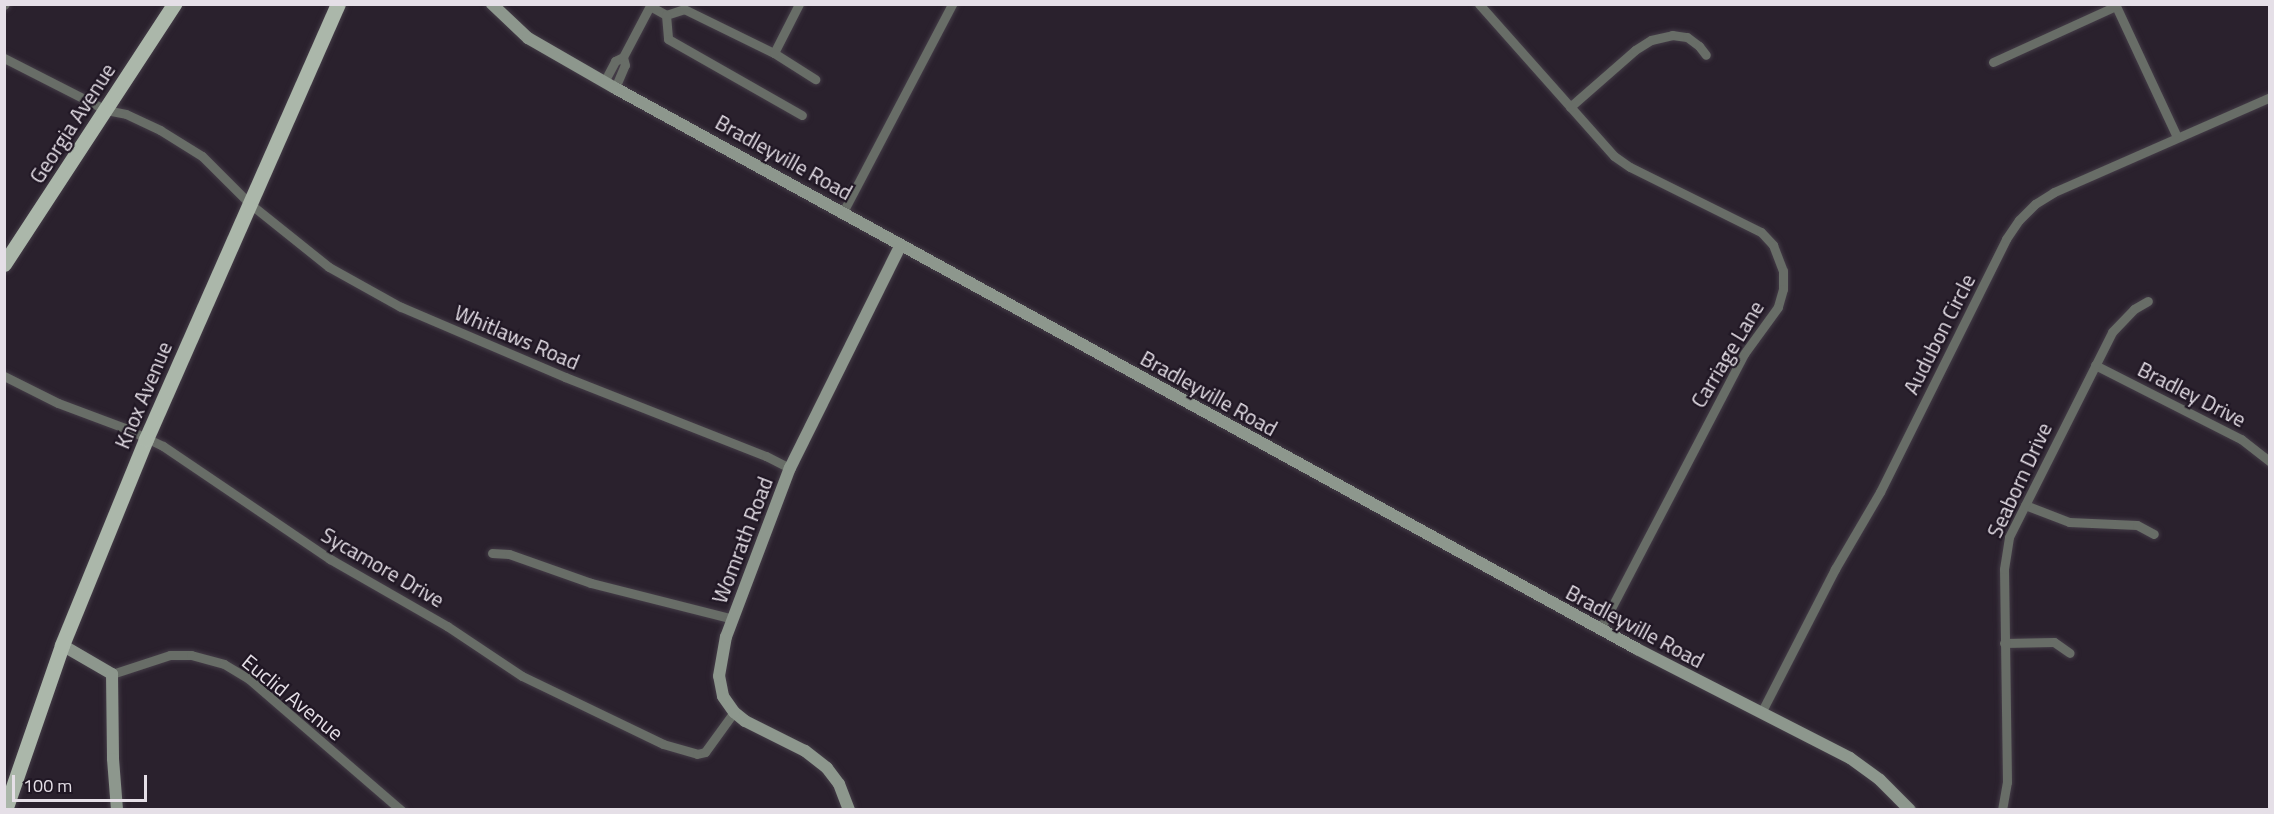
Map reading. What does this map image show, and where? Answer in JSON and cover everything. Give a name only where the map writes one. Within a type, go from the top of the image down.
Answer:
[{"type":"main road","name":"Georgia Avenue","points":[[4,264],[174,4]]},
{"type":"main road","name":"Knox Avenue","points":[[5,810],[62,645],[146,439],[338,4]]},
{"type":"street","name":"Bradleyville Road","points":[[492,4],[528,38],[609,85],[1600,629],[1864,767],[1910,810]]},
{"type":"street","points":[[774,53],[799,4]]},
{"type":"street","points":[[843,212],[952,4]]},
{"type":"street","name":"Carriage Lane","points":[[1479,4],[1622,162],[1761,232],[1778,253],[1784,280],[1778,307],[1744,354],[1600,629]]},
{"type":"street","points":[[609,85],[615,61],[623,57],[651,5],[666,15]]},
{"type":"street","points":[[1993,62],[2116,5],[2176,136]]},
{"type":"street","points":[[666,15],[684,9],[774,53],[814,79]]},
{"type":"street","points":[[666,15],[668,39],[802,115]]},
{"type":"street","points":[[1570,107],[1635,50],[1651,40],[1671,35],[1687,37],[1706,55]]},
{"type":"street","name":"Whitlaws Road","points":[[4,58],[106,110],[126,114],[160,130],[202,156],[249,203],[329,267],[400,307],[565,377],[766,456],[790,468]]},
{"type":"street","name":"Audubon Circle","points":[[1761,713],[1835,569],[1880,492],[2012,228],[2026,211],[2044,197],[2176,136],[2270,97]]},
{"type":"street","name":"Womrath Road","points":[[734,712],[723,696],[719,676],[723,652],[733,619],[790,468],[900,246]]},
{"type":"street","name":"Seaborn Drive","points":[[2002,810],[2007,782],[2004,643],[2005,554],[2009,537],[2112,332],[2123,319],[2148,301]]},
{"type":"street","name":"Bradley Drive","points":[[2094,365],[2241,439],[2270,462]]},
{"type":"street","name":"Sycamore Drive","points":[[4,376],[58,403],[125,428],[163,446],[330,559],[447,626],[522,676],[663,744],[697,754],[709,750],[734,712]]},
{"type":"street","points":[[2025,505],[2069,522],[2137,525],[2154,534]]},
{"type":"street","points":[[492,553],[509,554],[612,589],[733,619]]},
{"type":"street","points":[[2004,643],[2054,642],[2070,653]]},
{"type":"street","points":[[62,645],[112,674],[113,759],[117,810]]},
{"type":"street","name":"Euclid Avenue","points":[[112,674],[170,655],[191,655],[224,664],[249,680],[400,810]]},
{"type":"street","points":[[734,712],[745,721],[805,751],[827,768],[844,793],[849,810]]}]
